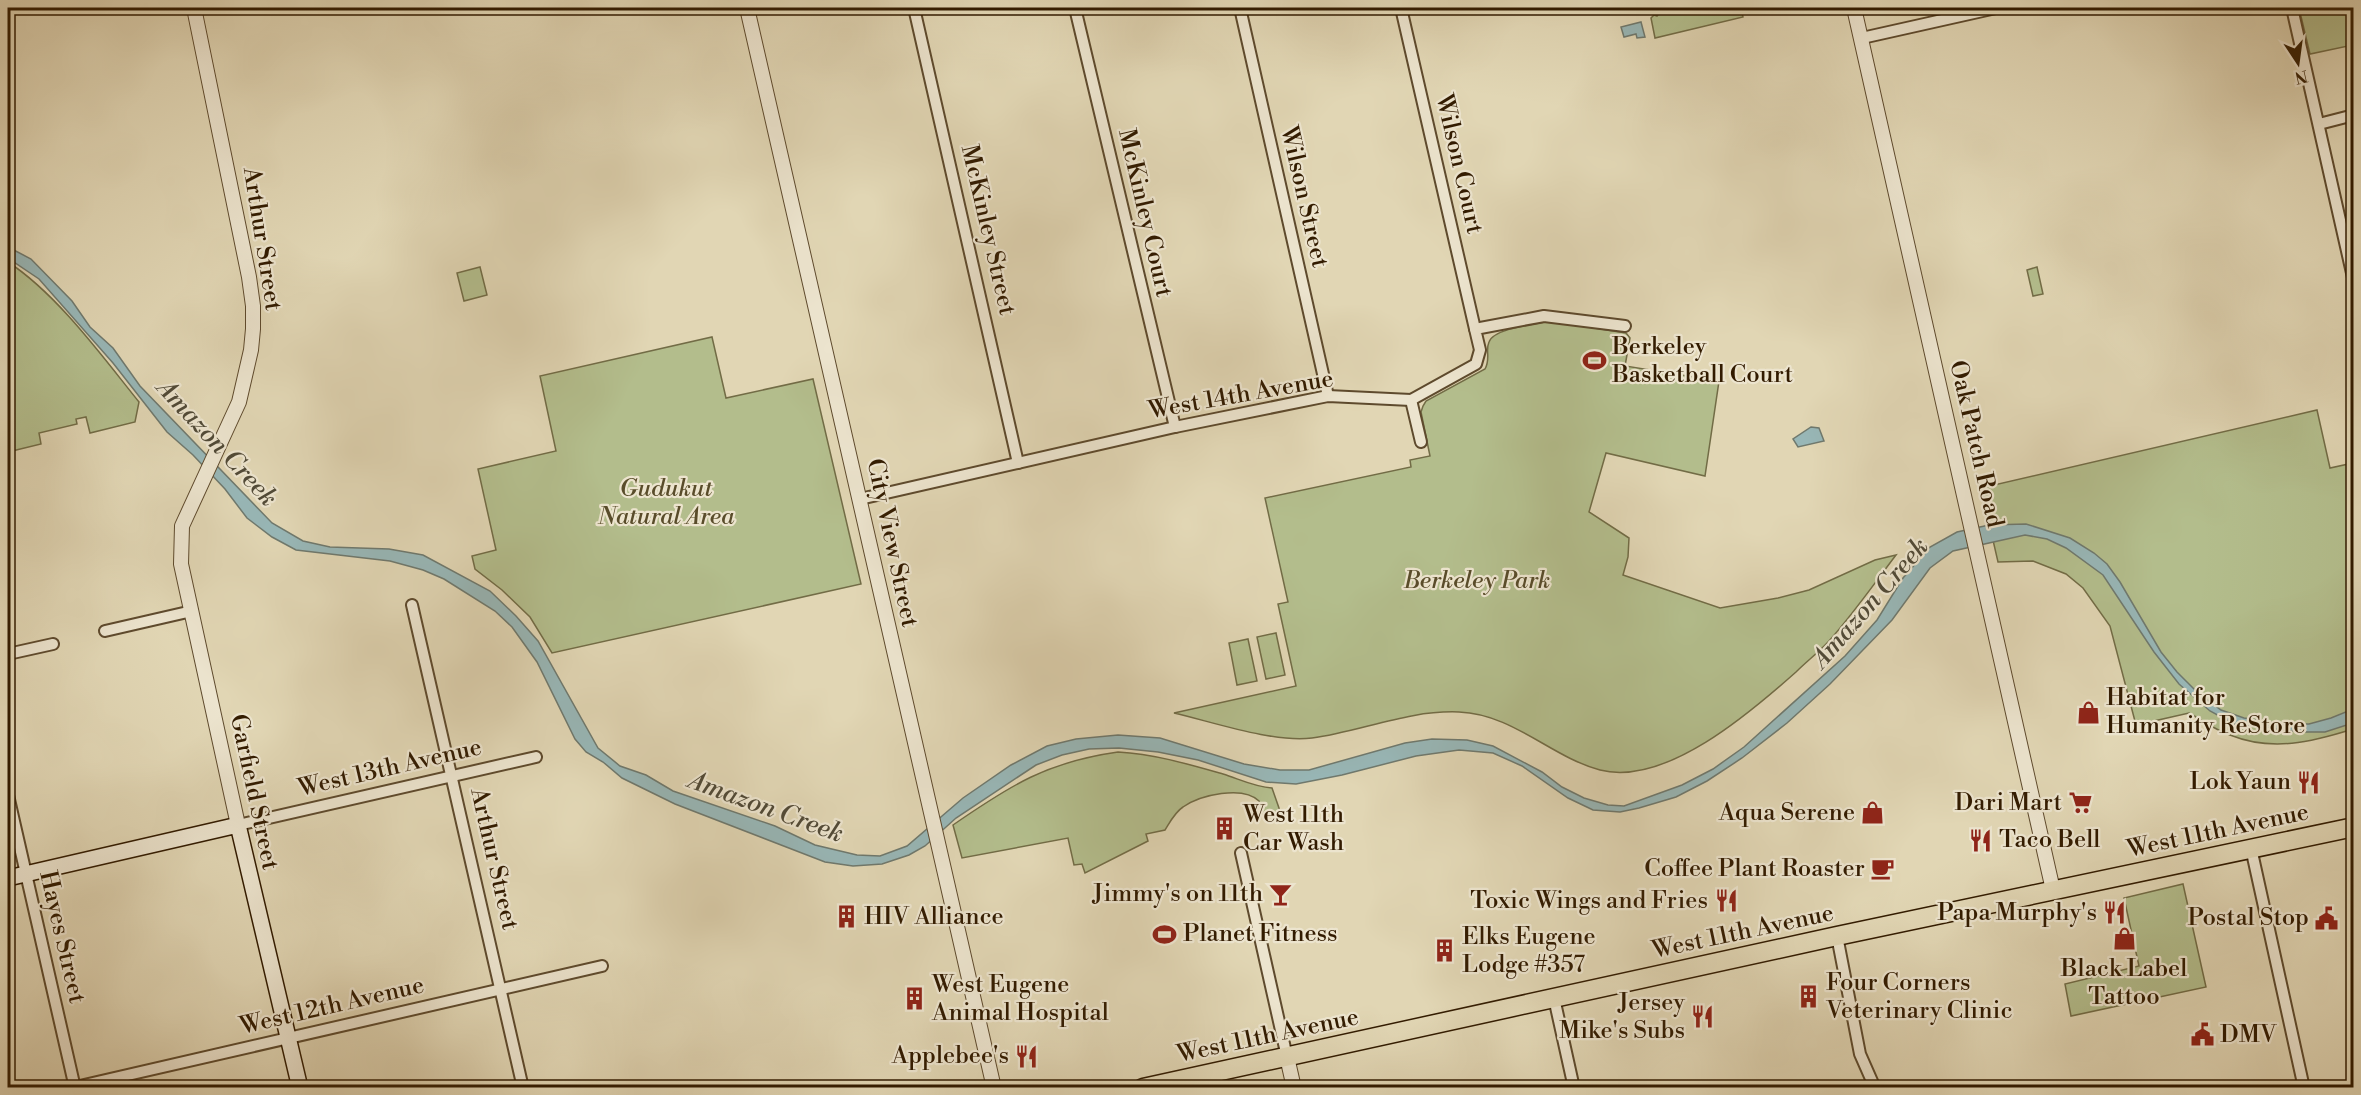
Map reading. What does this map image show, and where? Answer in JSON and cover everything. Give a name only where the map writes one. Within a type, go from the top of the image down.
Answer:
[{"type":"main road","name":"West 13th Avenue","points":[[8,878],[238,825]]},
{"type":"main road","name":"Garfield Street","points":[[238,825],[300,1088]]},
{"type":"main road","name":"West 11th Avenue","points":[[1143,1088],[1837,936],[2354,827]]},
{"type":"street","name":"Arthur Street","points":[[190,505],[239,402],[251,350],[254,306],[194,8]]},
{"type":"street","name":"City View Street","points":[[747,8],[994,1088]]},
{"type":"street","name":"McKinley Street","points":[[914,8],[1018,463]]},
{"type":"street","name":"McKinley Court","points":[[1076,8],[1174,427]]},
{"type":"street","name":"Wilson Street","points":[[1240,8],[1328,396]]},
{"type":"street","name":"Wilson Court","points":[[1401,8],[1475,329]]},
{"type":"street","name":"Oak Patch Road","points":[[1854,8],[2053,890]]},
{"type":"street","points":[[1862,38],[1996,8]]},
{"type":"street","points":[[2292,8],[2354,282]]},
{"type":"street","points":[[2319,124],[2354,115]]},
{"type":"street","points":[[1421,442],[1411,400],[1476,364],[1480,350],[1475,329],[1544,316],[1625,326]]},
{"type":"street","name":"West 14th Avenue","points":[[860,499],[1174,427],[1328,396],[1411,400]]},
{"type":"street","name":"Garfield Street","points":[[190,505],[182,526],[181,564],[238,825]]},
{"type":"street","name":"Arthur Street","points":[[412,605],[524,1088]]},
{"type":"street","points":[[105,631],[192,611]]},
{"type":"street","points":[[8,654],[53,644]]},
{"type":"street","name":"West 13th Avenue","points":[[238,825],[536,757]]},
{"type":"street","name":"Hayes Street","points":[[8,795],[73,1087]]},
{"type":"street","points":[[2251,848],[2304,1088]]},
{"type":"street","points":[[1241,853],[1294,1088]]},
{"type":"street","points":[[1837,936],[1860,1054],[1875,1088]]},
{"type":"street","name":"West 12th Avenue","points":[[73,1087],[602,966]]},
{"type":"street","points":[[1554,998],[1574,1088]]},
{"type":"green space","points":[[1663,8],[1741,8],[1743,17],[1655,38],[1651,18],[1654,15],[1657,16]]},
{"type":"green space","points":[[2299,8],[2353,8],[2353,45],[2310,54]]},
{"type":"green space","points":[[8,262],[26,275],[61,308],[110,365],[139,402],[135,422],[90,433],[86,417],[76,419],[77,424],[39,433],[41,444],[8,452]]},
{"type":"green space","points":[[480,267],[487,295],[464,301],[457,273]]},
{"type":"green space","points":[[2037,267],[2043,294],[2033,296],[2027,270]]},
{"type":"green space","name":"Berkeley Park","points":[[1550,321],[1626,333],[1630,338],[1625,366],[1719,381],[1705,476],[1606,453],[1589,512],[1629,538],[1628,557],[1623,575],[1720,608],[1809,590],[1875,560],[1896,555],[1855,610],[1825,645],[1756,707],[1706,742],[1679,757],[1652,767],[1625,772],[1600,770],[1582,764],[1497,720],[1459,712],[1422,714],[1331,735],[1297,739],[1262,735],[1174,713],[1296,686],[1278,604],[1288,602],[1265,498],[1411,467],[1410,460],[1430,456],[1421,412],[1426,401],[1485,369],[1489,342],[1499,333]]},
{"type":"green space","name":"Gudukut Natural Area","points":[[712,337],[726,398],[813,379],[861,584],[552,653],[530,617],[502,590],[475,569],[472,556],[496,550],[478,469],[556,451],[540,376]]},
{"type":"green space","points":[[2317,410],[2330,468],[2353,463],[2353,729],[2307,741],[2277,744],[2261,743],[2230,735],[2189,713],[2136,725],[2110,626],[2083,588],[2066,574],[2033,561],[1998,562],[1981,488]]},
{"type":"green space","points":[[1276,633],[1285,675],[1266,679],[1257,637]]},
{"type":"green space","points":[[1248,639],[1257,681],[1237,685],[1229,643]]},
{"type":"green space","points":[[1118,752],[1171,760],[1272,788],[1280,811],[1263,814],[1259,801],[1243,794],[1221,794],[1200,799],[1180,809],[1165,830],[1146,834],[1148,841],[1085,873],[1082,864],[1074,865],[1068,838],[962,858],[953,825],[1031,777],[1070,762]]},
{"type":"green space","points":[[2183,884],[2206,987],[2071,1016],[2065,984],[2139,966],[2124,898]]},
{"type":"water","points":[[1641,22],[1645,37],[1637,38],[1636,34],[1624,37],[1621,27]]},
{"type":"water","points":[[8,247],[31,259],[72,301],[90,327],[113,348],[140,386],[272,523],[303,541],[330,547],[389,549],[423,555],[490,591],[538,641],[598,748],[620,766],[646,775],[673,791],[775,826],[815,845],[857,855],[880,856],[907,846],[963,798],[1011,765],[1047,746],[1076,739],[1118,735],[1160,738],[1244,764],[1280,770],[1309,770],[1405,743],[1432,739],[1467,740],[1493,746],[1584,798],[1608,805],[1624,806],[1682,785],[1713,769],[1744,747],[1845,656],[1877,620],[1903,578],[1930,547],[1957,532],[1989,525],[2026,524],[2070,538],[2094,553],[2107,564],[2120,582],[2161,652],[2177,672],[2197,692],[2221,710],[2244,718],[2284,724],[2309,724],[2353,709],[2353,723],[2325,732],[2300,732],[2234,724],[2210,711],[2179,684],[2154,652],[2103,575],[2066,548],[2047,539],[2025,535],[1953,551],[1930,568],[1892,620],[1830,684],[1787,723],[1742,758],[1707,781],[1676,797],[1639,808],[1620,812],[1593,810],[1568,798],[1522,766],[1493,753],[1459,750],[1416,756],[1296,784],[1266,782],[1198,760],[1158,752],[1119,748],[1089,749],[1062,755],[1036,765],[956,818],[925,846],[909,855],[882,864],[853,866],[825,862],[675,804],[622,778],[603,762],[586,752],[575,739],[537,662],[512,627],[495,611],[444,579],[423,570],[390,561],[296,550],[272,537],[247,518],[225,489],[193,455],[167,432],[113,363],[39,279],[8,258]]},
{"type":"water","points":[[1811,427],[1819,428],[1824,441],[1798,447],[1793,439]]},
{"type":"place","name":"Berkeley Basketball Court","points":[[1594,361]]},
{"type":"place","name":"Habitat for Humanity ReStore","points":[[2088,712]]},
{"type":"place","name":"Lok Yaun","points":[[2309,782]]},
{"type":"place","name":"Dari Mart","points":[[2080,803]]},
{"type":"place","name":"Aqua Serene","points":[[1873,813]]},
{"type":"place","name":"West 11th Car Wash","points":[[1225,829]]},
{"type":"place","name":"Taco Bell","points":[[1981,840]]},
{"type":"place","name":"Coffee Plant Roaster","points":[[1883,869]]},
{"type":"place","name":"Jimmy's on 11th","points":[[1281,894]]},
{"type":"place","name":"Toxic Wings and Fries","points":[[1726,901]]},
{"type":"place","name":"Papa Murphy's","points":[[2115,913]]},
{"type":"place","name":"HIV Alliance","points":[[846,917]]},
{"type":"place","name":"Postal Stop","points":[[2327,918]]},
{"type":"place","name":"Planet Fitness","points":[[1165,934]]},
{"type":"place","name":"Black Label Tattoo","points":[[2124,939]]},
{"type":"place","name":"Elks Eugene Lodge #357","points":[[1444,951]]},
{"type":"place","name":"Four Corners Veterinary Clinic","points":[[1808,997]]},
{"type":"place","name":"West Eugene Animal Hospital","points":[[914,999]]},
{"type":"place","name":"Jersey Mike's Subs","points":[[1703,1017]]},
{"type":"place","name":"DMV","points":[[2202,1035]]},
{"type":"place","name":"Applebee's","points":[[1027,1056]]},
{"type":"water label","name":"Amazon Creek","points":[[217,443]]},
{"type":"water label","name":"Amazon Creek","points":[[1870,603]]},
{"type":"water label","name":"Amazon Creek","points":[[766,807]]}]
